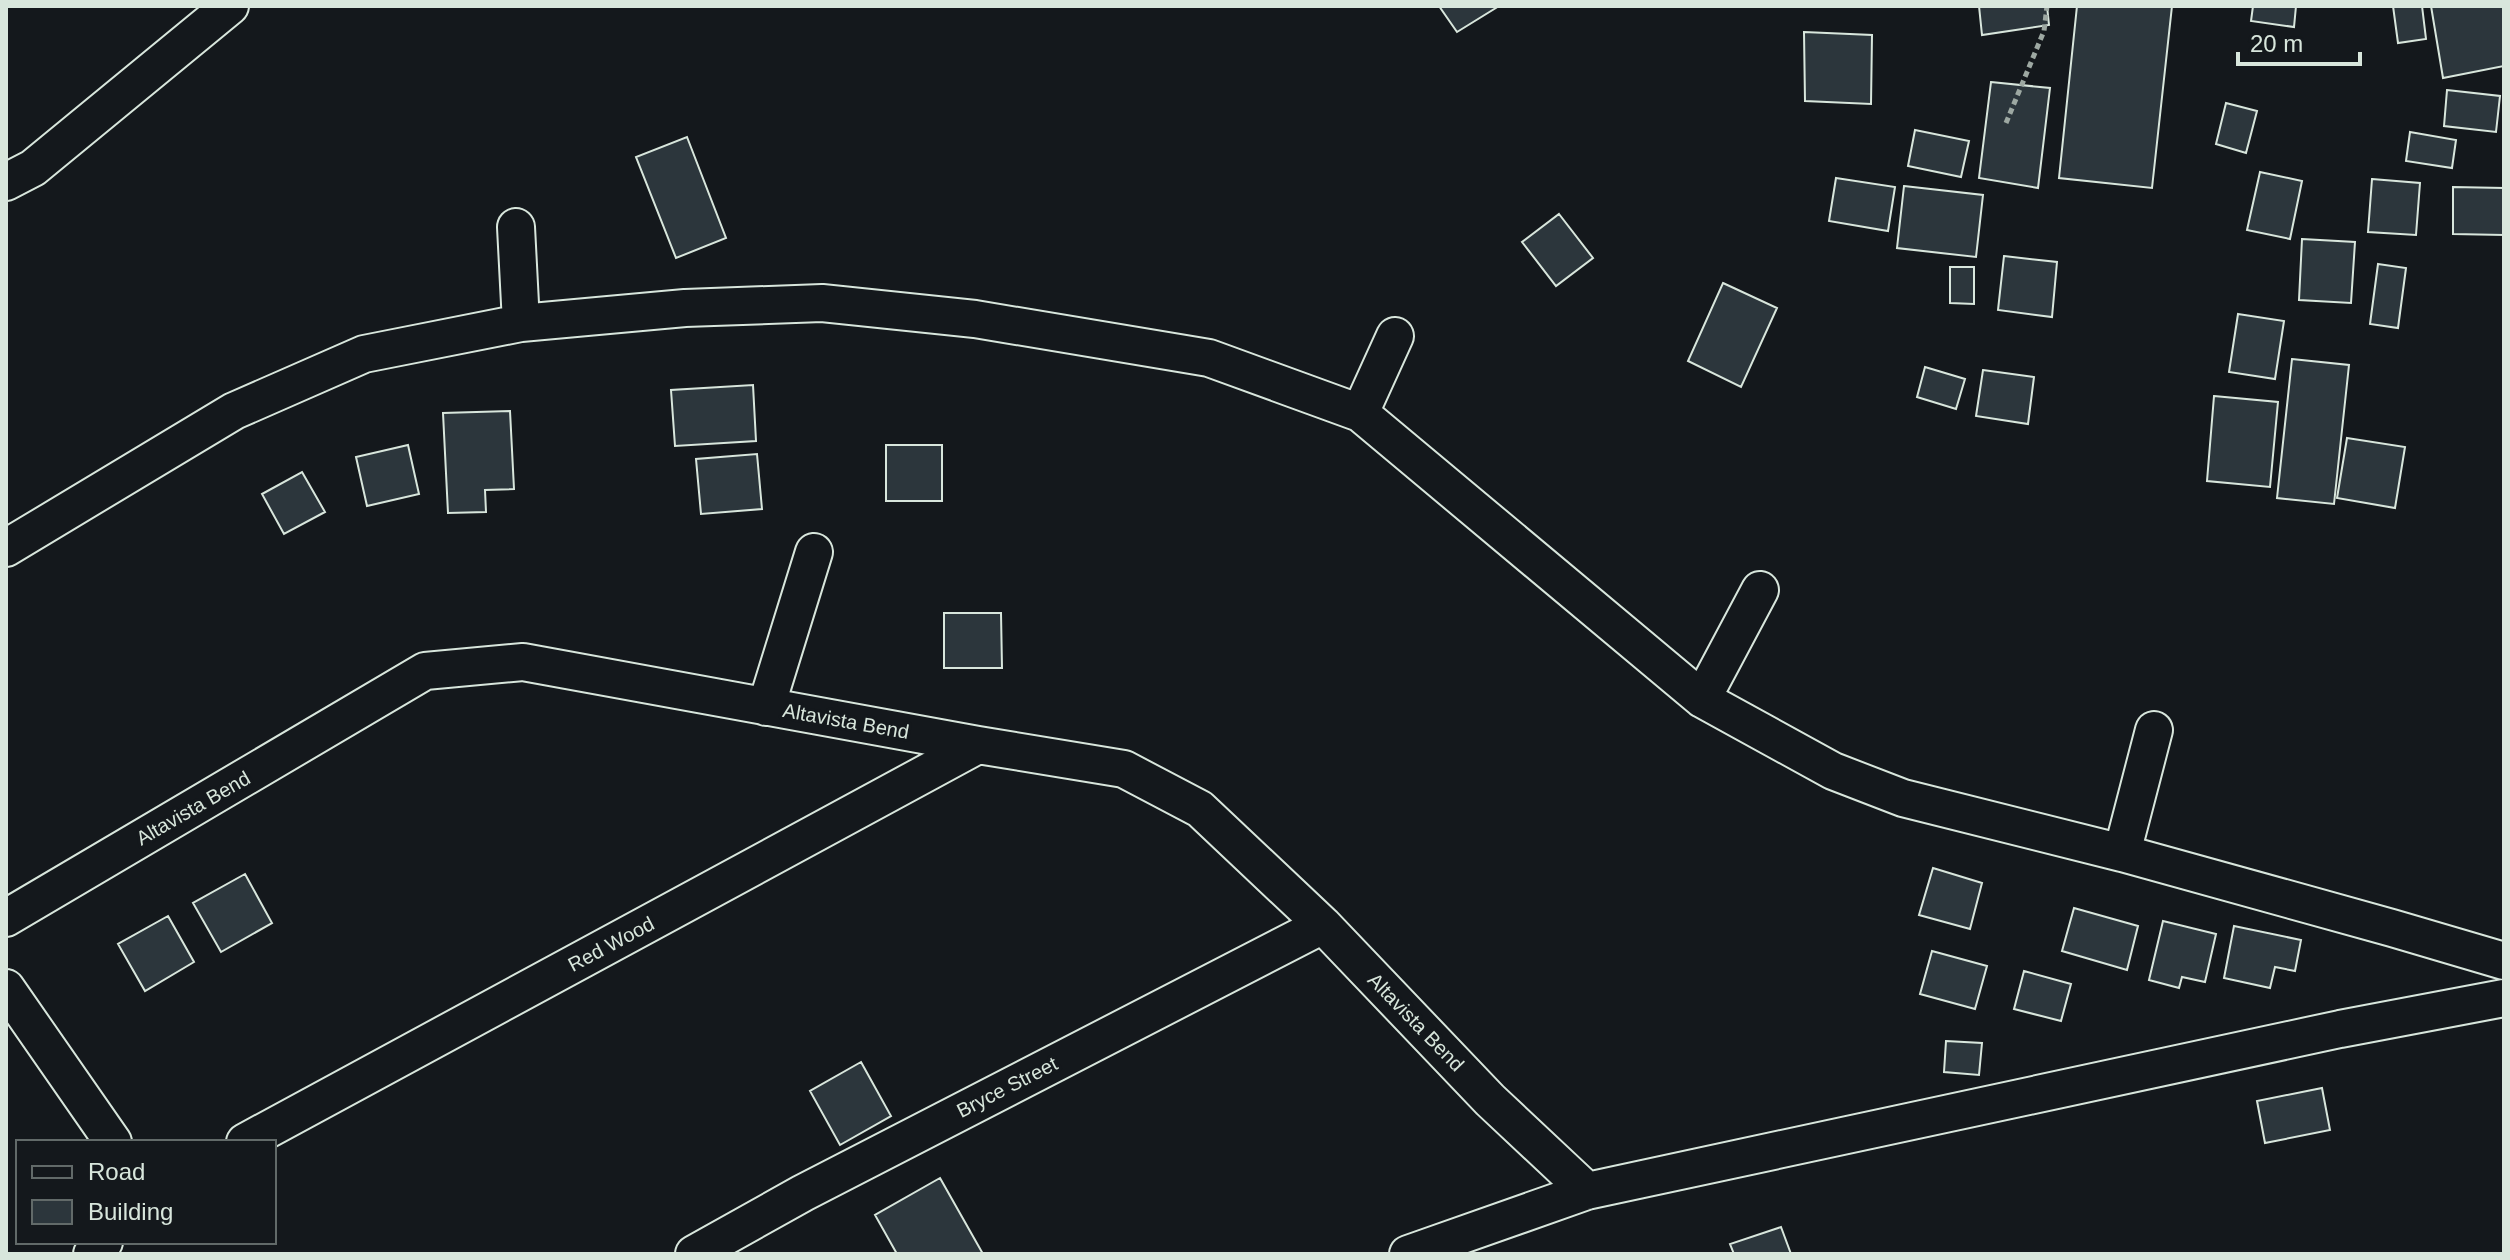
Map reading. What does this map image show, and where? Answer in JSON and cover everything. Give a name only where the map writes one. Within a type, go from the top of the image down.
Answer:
[{"type":"street","points":[[6,182],[33,168],[230,6]]},
{"type":"street","points":[[516,227],[521,323]]},
{"type":"street","points":[[6,548],[234,411],[364,354],[521,323],[685,308],[822,303],[975,319],[1209,358],[1360,413],[1702,699],[1833,771],[1903,798],[2122,853],[2504,961]]},
{"type":"street","points":[[1360,413],[1395,336]]},
{"type":"street","points":[[766,707],[814,552]]},
{"type":"street","points":[[1702,699],[1760,590]]},
{"type":"street","name":"Altavista Bend","points":[[6,918],[425,671],[523,662],[1124,769],[1200,809],[1323,925],[1490,1100],[1587,1191]]},
{"type":"street","points":[[2122,853],[2154,730]]},
{"type":"street","name":"Red Wood","points":[[249,1140],[978,745]]},
{"type":"street","name":"Bryce Street","points":[[694,1254],[817,1185],[1323,925]]},
{"type":"street","points":[[6,988],[112,1140]]},
{"type":"street","points":[[1408,1254],[1587,1191],[2340,1029],[2504,998]]},
{"type":"path","points":[[2006,123],[2044,31],[2047,6]]},
{"type":"building","points":[[1439,6],[1499,6],[1457,32]]},
{"type":"building","points":[[1979,6],[2047,6],[2049,25],[1982,35]]},
{"type":"building","points":[[2077,6],[2172,6],[2152,188],[2059,178]]},
{"type":"building","points":[[2253,6],[2296,6],[2294,27],[2251,21]]},
{"type":"building","points":[[2393,6],[2422,6],[2426,39],[2398,43]]},
{"type":"building","points":[[2431,6],[2504,6],[2504,66],[2443,78]]},
{"type":"building","points":[[1804,32],[1872,35],[1871,104],[1805,101]]},
{"type":"building","points":[[1991,82],[2050,88],[2038,188],[1979,178]]},
{"type":"building","points":[[2447,90],[2500,96],[2496,132],[2444,126]]},
{"type":"building","points":[[2226,103],[2257,111],[2246,153],[2216,144]]},
{"type":"building","points":[[1915,130],[1969,141],[1961,177],[1908,166]]},
{"type":"building","points":[[2410,132],[2456,140],[2452,168],[2406,161]]},
{"type":"building","points":[[687,137],[726,238],[676,258],[636,157]]},
{"type":"building","points":[[2260,172],[2302,181],[2290,239],[2247,230]]},
{"type":"building","points":[[1836,178],[1895,187],[1888,231],[1829,221]]},
{"type":"building","points":[[2372,179],[2420,183],[2416,235],[2368,232]]},
{"type":"building","points":[[1904,186],[1983,195],[1976,257],[1897,248]]},
{"type":"building","points":[[2453,187],[2504,188],[2504,235],[2453,234]]},
{"type":"building","points":[[1559,214],[1593,258],[1556,286],[1522,242]]},
{"type":"building","points":[[2302,239],[2355,242],[2351,303],[2299,300]]},
{"type":"building","points":[[2004,256],[2057,262],[2052,317],[1998,310]]},
{"type":"building","points":[[2378,264],[2406,268],[2398,328],[2370,324]]},
{"type":"building","points":[[1950,267],[1974,267],[1974,304],[1950,303]]},
{"type":"building","points":[[1723,283],[1777,308],[1741,387],[1688,361]]},
{"type":"building","points":[[2238,314],[2284,321],[2275,379],[2229,372]]},
{"type":"building","points":[[2292,359],[2349,365],[2334,504],[2277,498]]},
{"type":"building","points":[[1925,367],[1965,379],[1956,409],[1917,397]]},
{"type":"building","points":[[1983,370],[2034,377],[2028,424],[1976,416]]},
{"type":"building","points":[[753,385],[756,441],[675,446],[671,390]]},
{"type":"building","points":[[2214,396],[2278,402],[2270,487],[2207,481]]},
{"type":"building","points":[[510,411],[514,489],[485,490],[486,512],[448,513],[443,413]]},
{"type":"building","points":[[2347,438],[2405,447],[2395,508],[2337,498]]},
{"type":"building","points":[[408,445],[419,494],[367,506],[356,457]]},
{"type":"building","points":[[886,445],[942,445],[942,501],[886,501]]},
{"type":"building","points":[[757,454],[762,509],[701,514],[696,459]]},
{"type":"building","points":[[302,472],[325,512],[284,534],[262,494]]},
{"type":"building","points":[[944,613],[1001,613],[1002,668],[944,668]]},
{"type":"building","points":[[1933,868],[1982,883],[1970,929],[1919,915]]},
{"type":"building","points":[[245,874],[272,923],[221,952],[193,903]]},
{"type":"building","points":[[2074,908],[2138,926],[2127,970],[2062,951]]},
{"type":"building","points":[[168,916],[194,962],[145,991],[118,944]]},
{"type":"building","points":[[2163,921],[2216,934],[2205,982],[2182,977],[2179,988],[2149,980]]},
{"type":"building","points":[[2234,926],[2301,940],[2295,971],[2275,967],[2270,988],[2224,978]]},
{"type":"building","points":[[1932,951],[1987,966],[1975,1009],[1920,994]]},
{"type":"building","points":[[2024,971],[2071,984],[2061,1021],[2014,1009]]},
{"type":"building","points":[[1946,1041],[1982,1043],[1979,1075],[1944,1072]]},
{"type":"building","points":[[861,1062],[891,1116],[840,1145],[810,1091]]},
{"type":"building","points":[[2322,1088],[2330,1130],[2265,1143],[2257,1101]]},
{"type":"building","points":[[940,1178],[983,1254],[897,1254],[875,1215]]},
{"type":"building","points":[[1781,1227],[1791,1254],[1734,1254],[1730,1244]]}]
